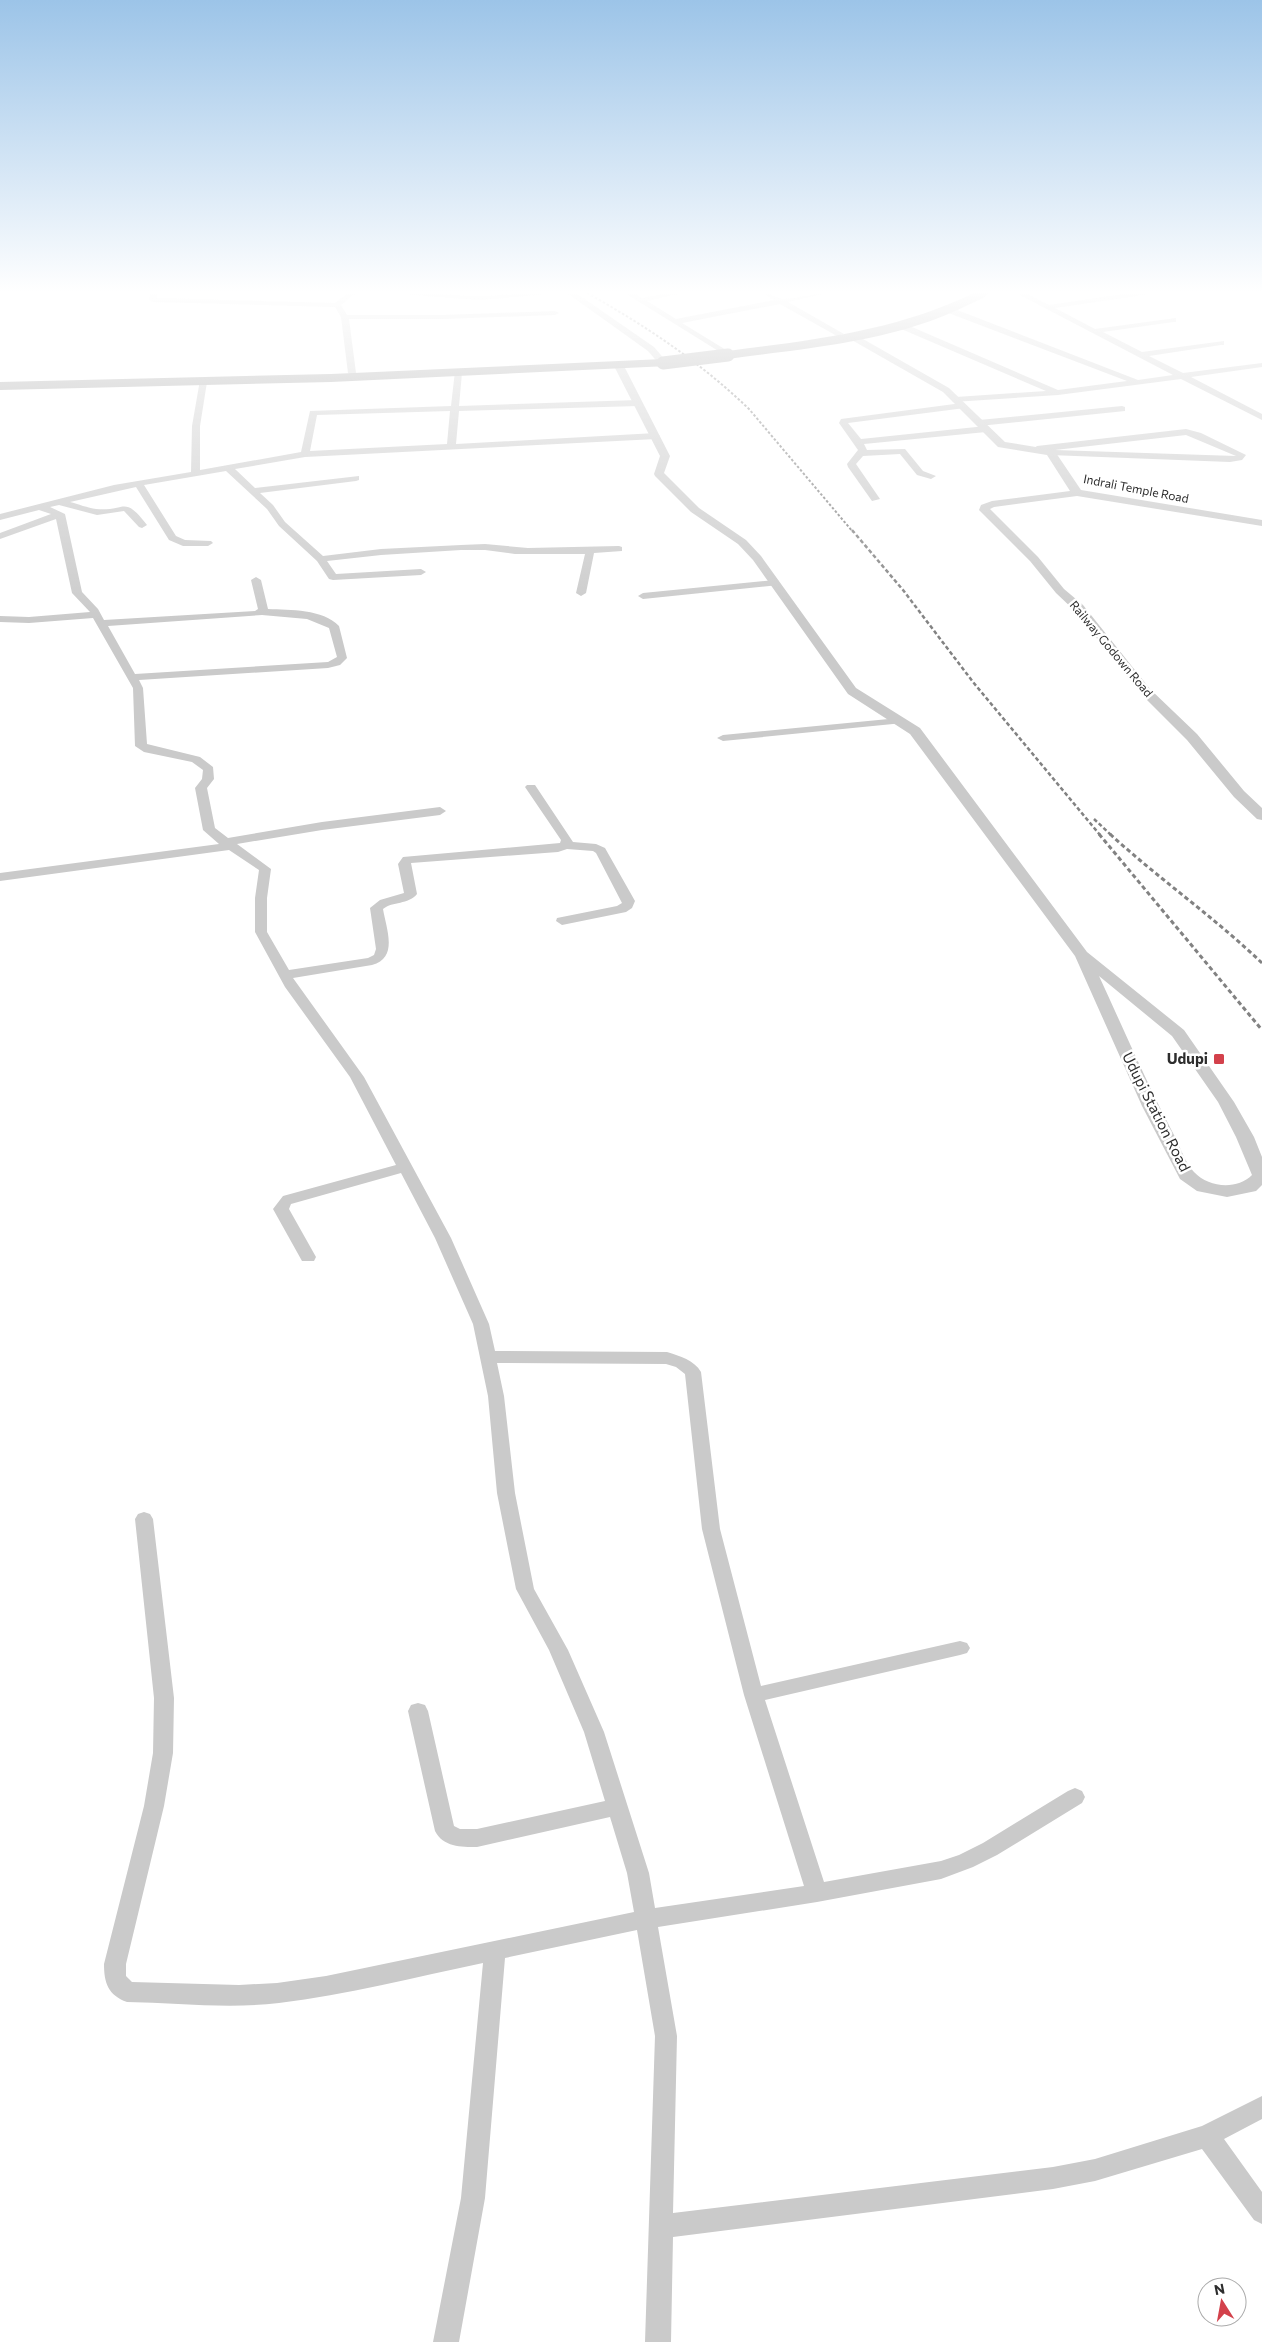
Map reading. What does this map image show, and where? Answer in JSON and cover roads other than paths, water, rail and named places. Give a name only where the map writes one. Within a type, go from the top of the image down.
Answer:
[{"type":"street","points":[[195,474],[196,426],[200,402]]},
{"type":"street","points":[[451,445],[456,402]]},
{"type":"street","points":[[862,452],[859,442],[844,422],[967,402]]},
{"type":"street","points":[[1233,402],[1262,417]]},
{"type":"street","points":[[305,454],[313,412],[638,403],[665,456],[659,474],[695,510],[742,542],[757,558],[852,691],[915,731],[1082,955]]},
{"type":"street","points":[[959,403],[1002,444],[1050,452],[1230,459],[1239,458],[1242,455],[1198,435],[1186,432],[1037,449]]},
{"type":"street","points":[[1240,406],[1255,404]]},
{"type":"street","points":[[859,442],[1122,409]]},
{"type":"street","points":[[0,517],[139,484],[305,454],[451,445],[656,436]]},
{"type":"street","points":[[876,499],[851,464],[862,452],[902,451],[920,473],[931,476]]},
{"type":"street","name":"Indrali Temple Road","points":[[1050,452],[1077,493],[1262,523]]},
{"type":"street","points":[[228,467],[270,507],[282,524],[321,559],[333,578],[421,572]]},
{"type":"street","points":[[253,491],[356,478]]},
{"type":"street","points":[[139,484],[172,538],[183,543],[208,543]]},
{"type":"street","name":"Railway Godown Road","points":[[1077,493],[992,504],[985,507],[984,510],[1034,559],[1060,591],[1079,608],[1146,692],[1192,737],[1239,794],[1262,816]]},
{"type":"street","points":[[58,502],[97,512],[128,509],[142,525]]},
{"type":"street","points":[[40,507],[60,514]]},
{"type":"street","points":[[0,536],[60,514]]},
{"type":"street","points":[[60,514],[77,593],[99,619],[138,688],[141,746],[148,750],[196,759],[209,769],[208,779],[201,788],[209,830],[265,869],[261,898],[261,932],[285,975],[357,1077],[443,1238],[481,1324],[496,1396],[506,1494],[525,1589],[558,1650],[594,1732],[638,1873],[646,1919],[666,2036],[658,2342]]},
{"type":"street","points":[[321,559],[373,551],[412,548],[483,547],[512,551],[619,549]]},
{"type":"street","points":[[581,593],[590,551]]},
{"type":"street","points":[[256,580],[263,610],[261,612]]},
{"type":"street","points":[[642,596],[775,583]]},
{"type":"street","points":[[0,619],[99,619],[253,615],[261,612],[299,614],[322,618],[334,626],[342,658],[336,663],[328,665],[132,677]]},
{"type":"street","points":[[723,738],[899,721]]},
{"type":"street","points":[[532,787],[567,840],[566,845]]},
{"type":"street","points":[[0,877],[227,844],[322,826],[440,811]]},
{"type":"street","points":[[285,975],[372,961],[379,957],[383,949],[376,908],[385,901],[405,898],[411,894],[404,864],[407,860],[558,848],[566,845],[596,848],[601,851],[629,901],[628,905],[621,909],[562,921]]},
{"type":"street","name":"Udupi Station Road","points":[[1082,955],[1168,1023],[1204,1070],[1245,1137],[1262,1176],[1250,1187],[1228,1191],[1203,1187],[1186,1175],[1150,1106],[1082,955]]},
{"type":"street","points":[[308,1257],[281,1209],[284,1202],[288,1199],[405,1167]]},
{"type":"street","points":[[488,1357],[667,1358],[682,1363],[693,1372],[711,1529],[754,1695],[817,1893]]},
{"type":"street","points":[[144,1519],[164,1698],[163,1753],[154,1806],[114,1964],[115,1980],[127,1992],[239,1995],[277,1993],[326,1986],[646,1919],[817,1893],[941,1870],[966,1862],[990,1849],[1075,1796]]},
{"type":"street","points":[[754,1695],[960,1648]]},
{"type":"street","points":[[418,1711],[445,1831],[457,1838],[477,1838],[618,1807]]},
{"type":"street","points":[[446,2342],[473,2198],[495,1951]]},
{"type":"street","points":[[660,2226],[1053,2178],[1096,2170],[1207,2136],[1262,2107]]},
{"type":"street","points":[[1207,2136],[1262,2212]]},
{"type":"railway","points":[[742,402],[853,532]]},
{"type":"railway","points":[[852,530],[903,590],[973,682],[1100,835]]},
{"type":"railway","points":[[1094,819],[1111,835]]},
{"type":"railway","points":[[1099,834],[1262,1030]]},
{"type":"railway","points":[[1110,834],[1262,963]]},
{"type":"place","name":"Udupi","points":[[1219,1059]]}]
